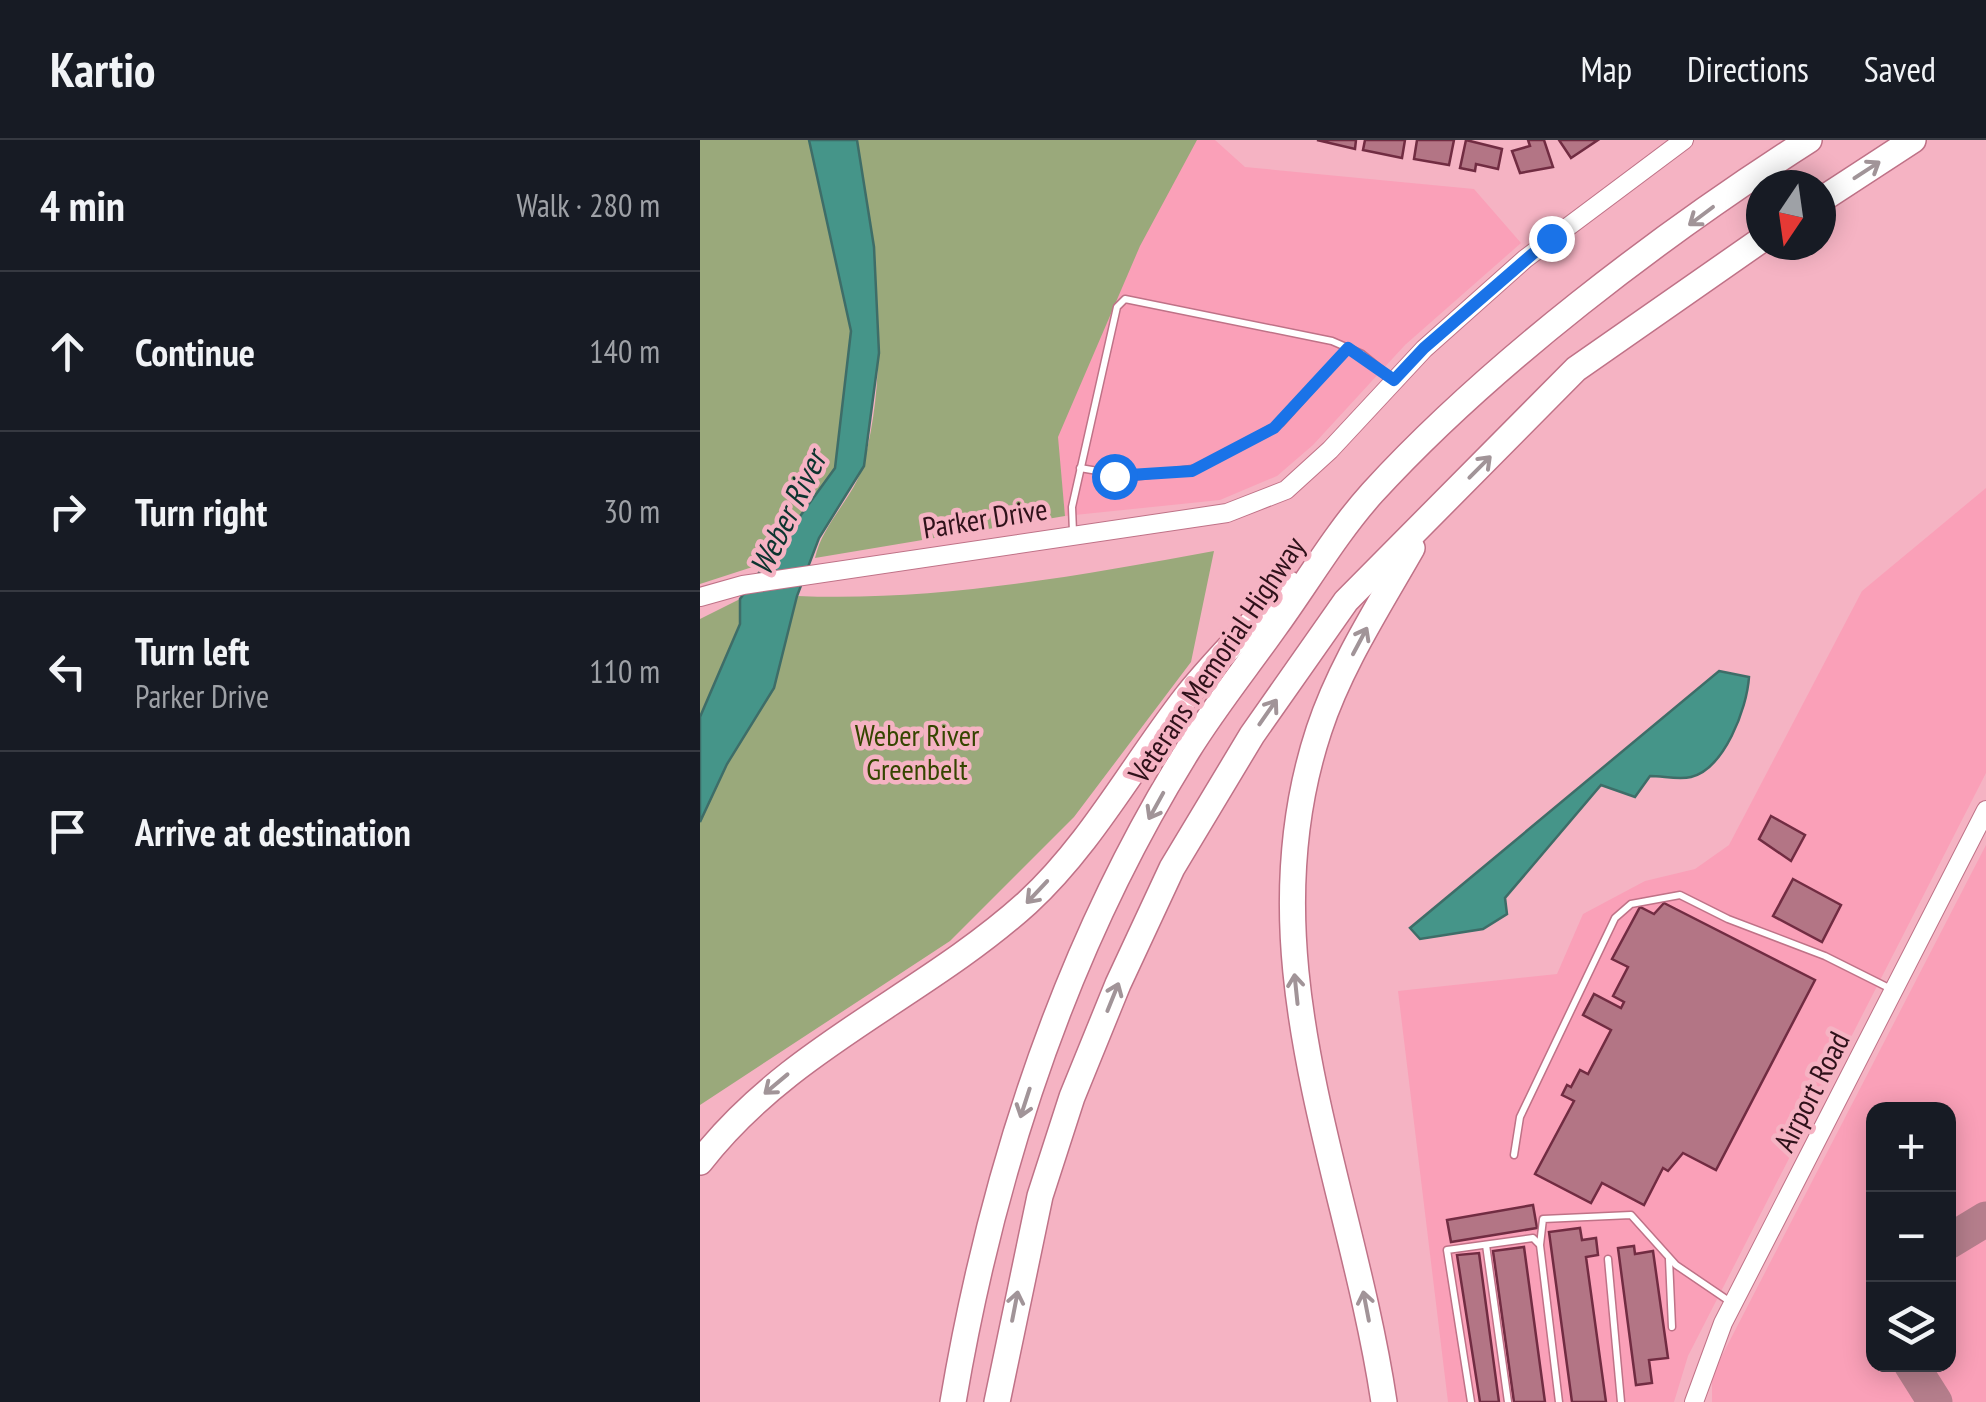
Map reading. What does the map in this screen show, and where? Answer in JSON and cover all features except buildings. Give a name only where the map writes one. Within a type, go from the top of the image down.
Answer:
[{"type":"highway","name":"Veterans Memorial Highway","points":[[953,1402],[970,1297],[1001,1176],[1040,1058],[1083,950],[1129,854],[1188,748],[1369,496],[1440,423],[1565,318],[1759,172],[1810,140]]},
{"type":"highway","points":[[1836,190],[1913,140]]},
{"type":"highway","points":[[998,1402],[1040,1196],[1072,1097],[1118,984],[1172,868],[1252,735],[1346,601],[1576,370],[1746,251]]},
{"type":"highway","points":[[700,1162],[729,1124],[783,1077],[859,1020],[960,957],[1032,899],[1086,836],[1187,696],[1369,496]]},
{"type":"highway","points":[[1384,1402],[1300,1022],[1289,910],[1294,852],[1319,730],[1341,676],[1428,520]]},
{"type":"street","name":"Parker Drive","points":[[700,597],[743,585],[811,574],[1228,513],[1286,490],[1394,380],[1525,259],[1631,175],[1684,140]]},
{"type":"street","name":"Airport Road","points":[[1694,1402],[1706,1360],[1733,1304],[1986,810]]},
{"type":"lane","points":[[1073,533],[1072,507],[1080,468],[1118,306],[1125,299],[1332,340],[1394,380]]},
{"type":"lane","points":[[1080,468],[1133,477],[1198,468],[1281,423],[1348,348]]},
{"type":"lane","points":[[1514,1155],[1520,1117],[1614,918],[1631,904],[1680,895],[1728,919],[1825,956],[1894,990]]},
{"type":"lane","points":[[1559,1402],[1540,1245],[1543,1219],[1631,1215],[1669,1258],[1733,1304]]},
{"type":"lane","points":[[1471,1402],[1446,1250],[1532,1238],[1540,1245]]},
{"type":"lane","points":[[1486,1245],[1508,1402]]},
{"type":"lane","points":[[1669,1258],[1672,1327]]},
{"type":"lane","points":[[1608,1259],[1621,1402]]},
{"type":"shaded area","points":[[809,140],[857,140],[874,247],[879,353],[864,466],[819,538],[797,596],[774,688],[727,764],[700,822],[700,717],[740,624],[740,599],[835,468],[851,331]]},
{"type":"shaded area","points":[[1196,140],[1215,140],[1245,167],[1474,189],[1521,243],[1405,345],[1313,445],[1277,476],[1220,500],[1065,516],[1057,437],[1138,242]]},
{"type":"shaded area","points":[[1986,488],[1986,773],[1688,1356],[1674,1402],[1448,1402],[1398,991],[1557,974],[1583,914],[1645,881],[1695,869],[1729,845],[1862,591]]},
{"type":"shaded area","points":[[1719,671],[1749,677],[1747,690],[1732,736],[1703,772],[1686,778],[1650,776],[1635,797],[1601,785],[1505,898],[1507,914],[1483,929],[1420,939],[1410,928]]},
{"type":"shaded area","points":[[1986,845],[1986,1402],[1712,1402],[1712,1375]]},
{"type":"green space","points":[[700,140],[809,140],[851,331],[835,468],[771,561],[700,584]]},
{"type":"green space","points":[[857,140],[1197,140],[1140,246],[1058,437],[1065,516],[815,558],[825,533],[860,475],[877,382],[877,301]]},
{"type":"green space","name":"Weber River Greenbelt","points":[[1214,551],[1191,662],[1074,817],[950,941],[700,1105],[700,822],[727,764],[774,688],[797,596],[953,591],[1058,578]]},
{"type":"green space","points":[[740,599],[740,623],[700,717],[700,619]]},
{"type":"taxiway","points":[[1956,1237],[1986,1219]]},
{"type":"taxiway","points":[[1916,1372],[1935,1402]]},
{"type":"route","points":[[1114,476],[1192,471],[1274,428],[1348,348],[1362,354],[1394,380],[1424,348],[1551,238]]},
{"type":"water label","name":"Weber River","points":[[788,513]]}]
